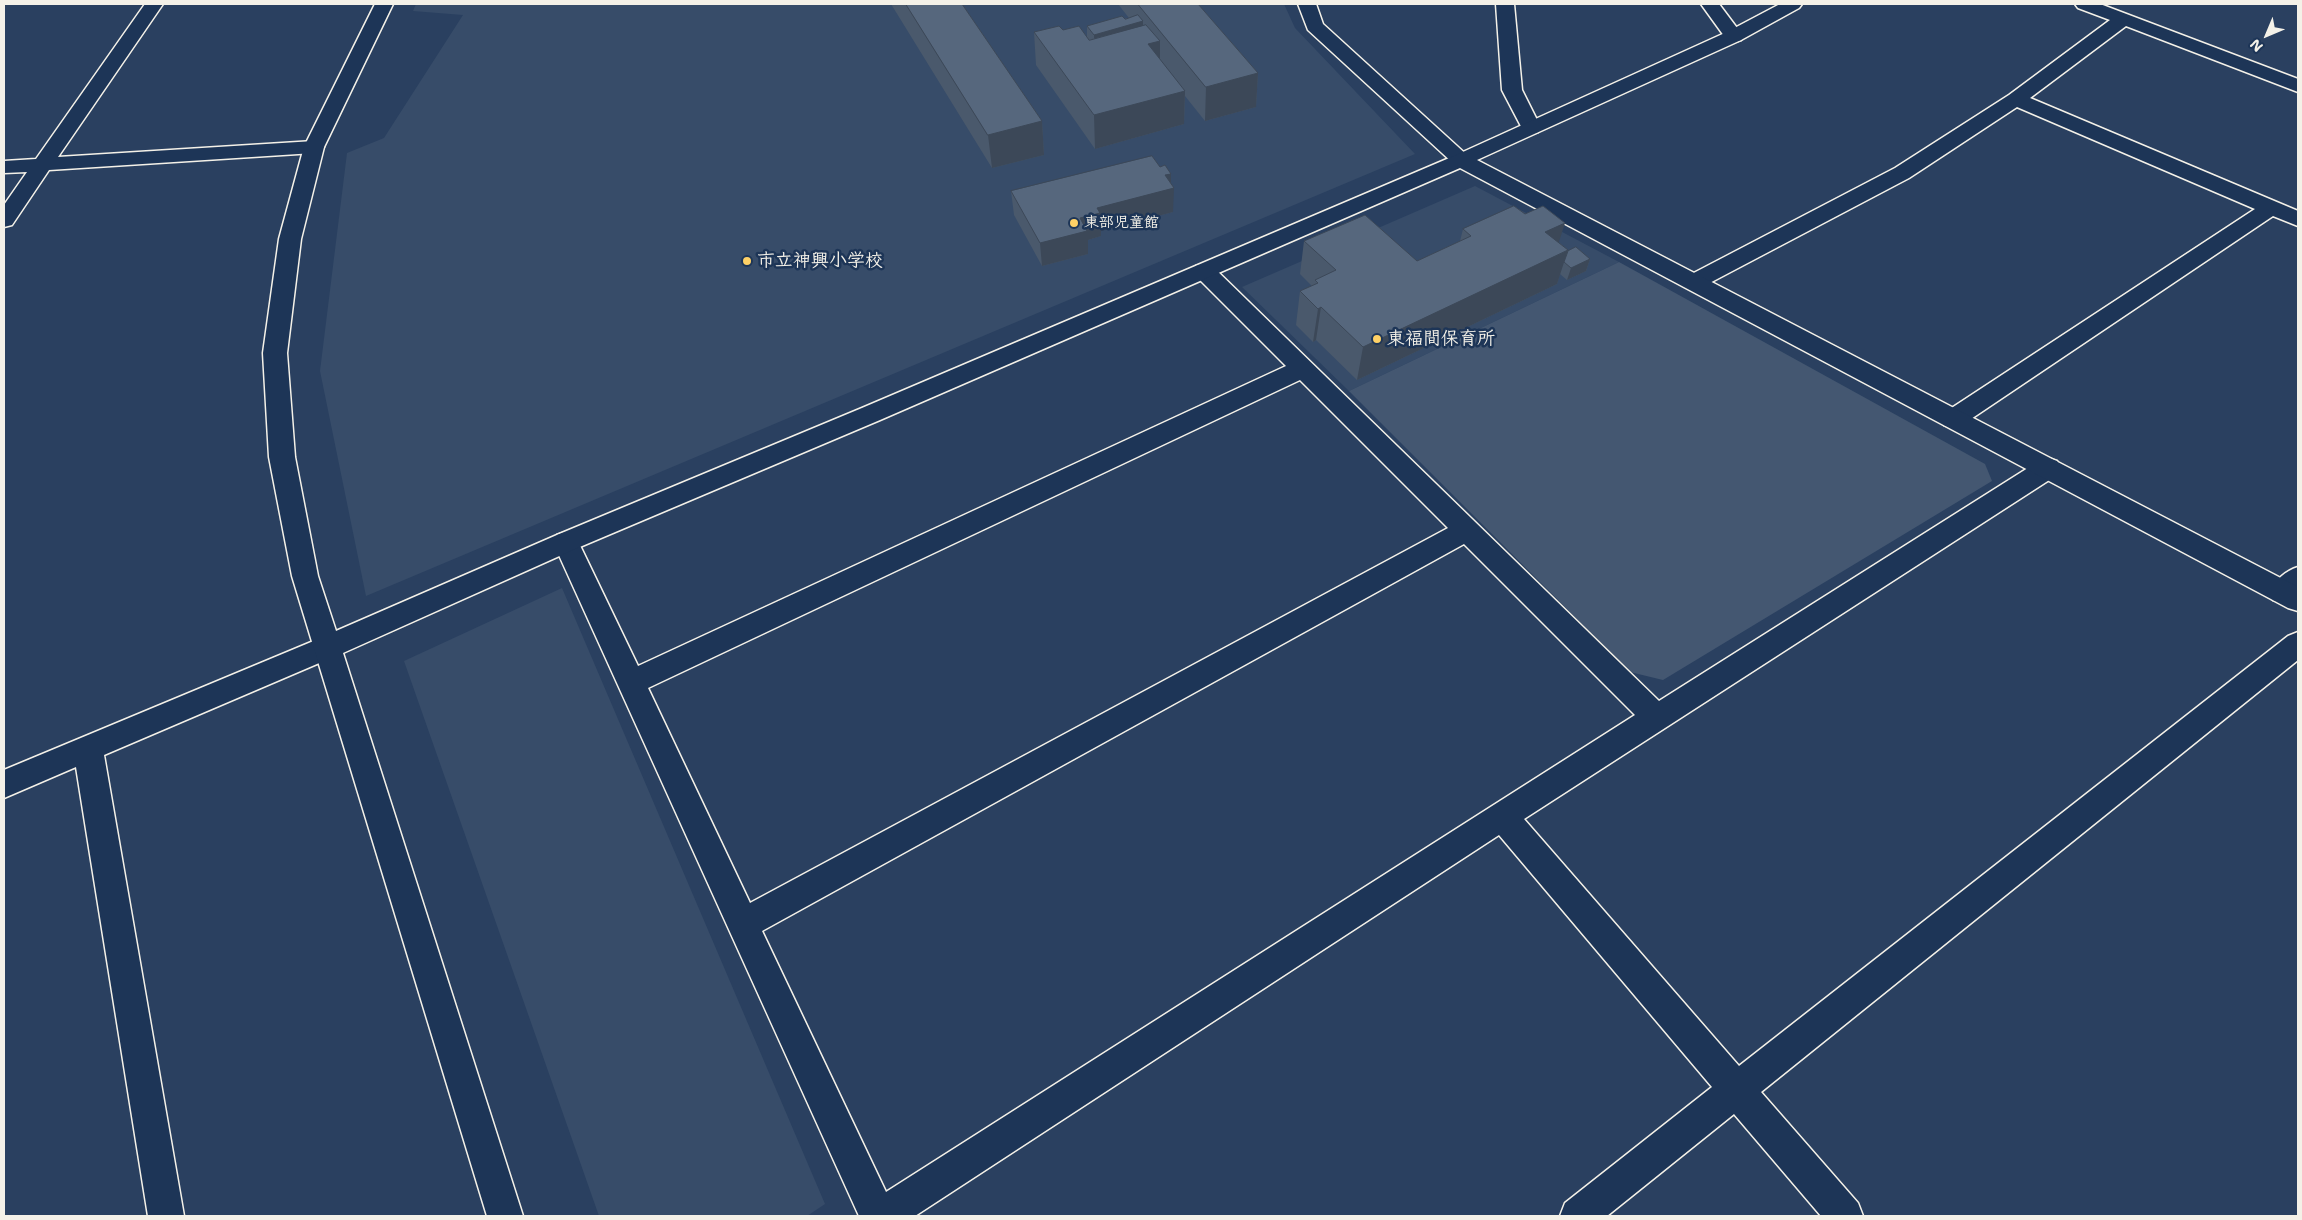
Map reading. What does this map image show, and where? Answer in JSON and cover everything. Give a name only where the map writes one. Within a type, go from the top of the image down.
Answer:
[{"type":"street","points":[[4,220],[154,4]]},
{"type":"street","points":[[384,4],[314,146],[290,239],[275,353],[282,457],[305,576],[505,1216]]},
{"type":"street","points":[[1307,4],[1316,26],[1462,160],[1953,419],[2293,590]]},
{"type":"street","points":[[1506,4],[1512,90],[1531,128]]},
{"type":"street","points":[[1710,4],[1734,36]]},
{"type":"street","points":[[4,784],[88,750],[566,542],[871,414],[1462,160],[1734,36],[1793,4]]},
{"type":"street","points":[[2084,4],[2298,86]]},
{"type":"street","points":[[1694,282],[1902,173],[2016,99],[2124,19]]},
{"type":"street","points":[[2016,99],[2298,219]]},
{"type":"street","points":[[4,167],[314,146]]},
{"type":"street","points":[[1953,419],[2271,208]]},
{"type":"street","points":[[1204,271],[1657,718]]},
{"type":"street","points":[[632,682],[1302,369]]},
{"type":"street","points":[[566,542],[880,1216],[2048,468]]},
{"type":"street","points":[[743,924],[1468,530]]},
{"type":"street","points":[[1578,1216],[2298,644]]},
{"type":"street","points":[[88,750],[166,1216]]},
{"type":"street","points":[[1502,816],[1845,1216]]},
{"type":"shaded area","name":"市立神興小学校","points":[[416,4],[1284,4],[1295,28],[1415,154],[366,596],[320,371],[347,153],[384,138],[463,15],[413,11]]},
{"type":"shaded area","name":"東福間保育所","points":[[1475,186],[1619,262],[1349,391],[1242,287]]},
{"type":"shaded area","points":[[1619,262],[1985,464],[1992,481],[1663,680],[1630,672],[1349,391]]},
{"type":"shaded area","points":[[562,588],[825,1204],[807,1216],[599,1216],[404,661]]},
{"type":"building","points":[[906,4],[962,4],[1042,121],[988,135]]},
{"type":"building","points":[[1138,4],[1198,4],[1258,73],[1206,87]]},
{"type":"building","points":[[1138,15],[1143,21],[1094,35],[1087,26],[1122,16],[1125,19]]},
{"type":"building","points":[[1146,25],[1160,41],[1148,44],[1185,91],[1094,115],[1034,32],[1059,26],[1063,30],[1079,26],[1089,40]]},
{"type":"building","points":[[1152,156],[1160,167],[1165,165],[1171,174],[1165,175],[1174,188],[1097,208],[1100,213],[1080,218],[1087,231],[1040,243],[1011,191]]},
{"type":"building","points":[[1514,206],[1525,214],[1543,206],[1565,223],[1545,232],[1568,250],[1363,347],[1321,307],[1318,309],[1300,291],[1318,283],[1315,280],[1336,270],[1304,241],[1365,215],[1417,261],[1471,236],[1463,229]]},
{"type":"building","points":[[1576,247],[1590,259],[1571,268],[1564,262],[1568,251]]},
{"type":"place","name":"東部児童館","points":[[1074,223]]},
{"type":"place","name":"市立神興小学校","points":[[747,261]]},
{"type":"place","name":"東福間保育所","points":[[1377,339]]}]
